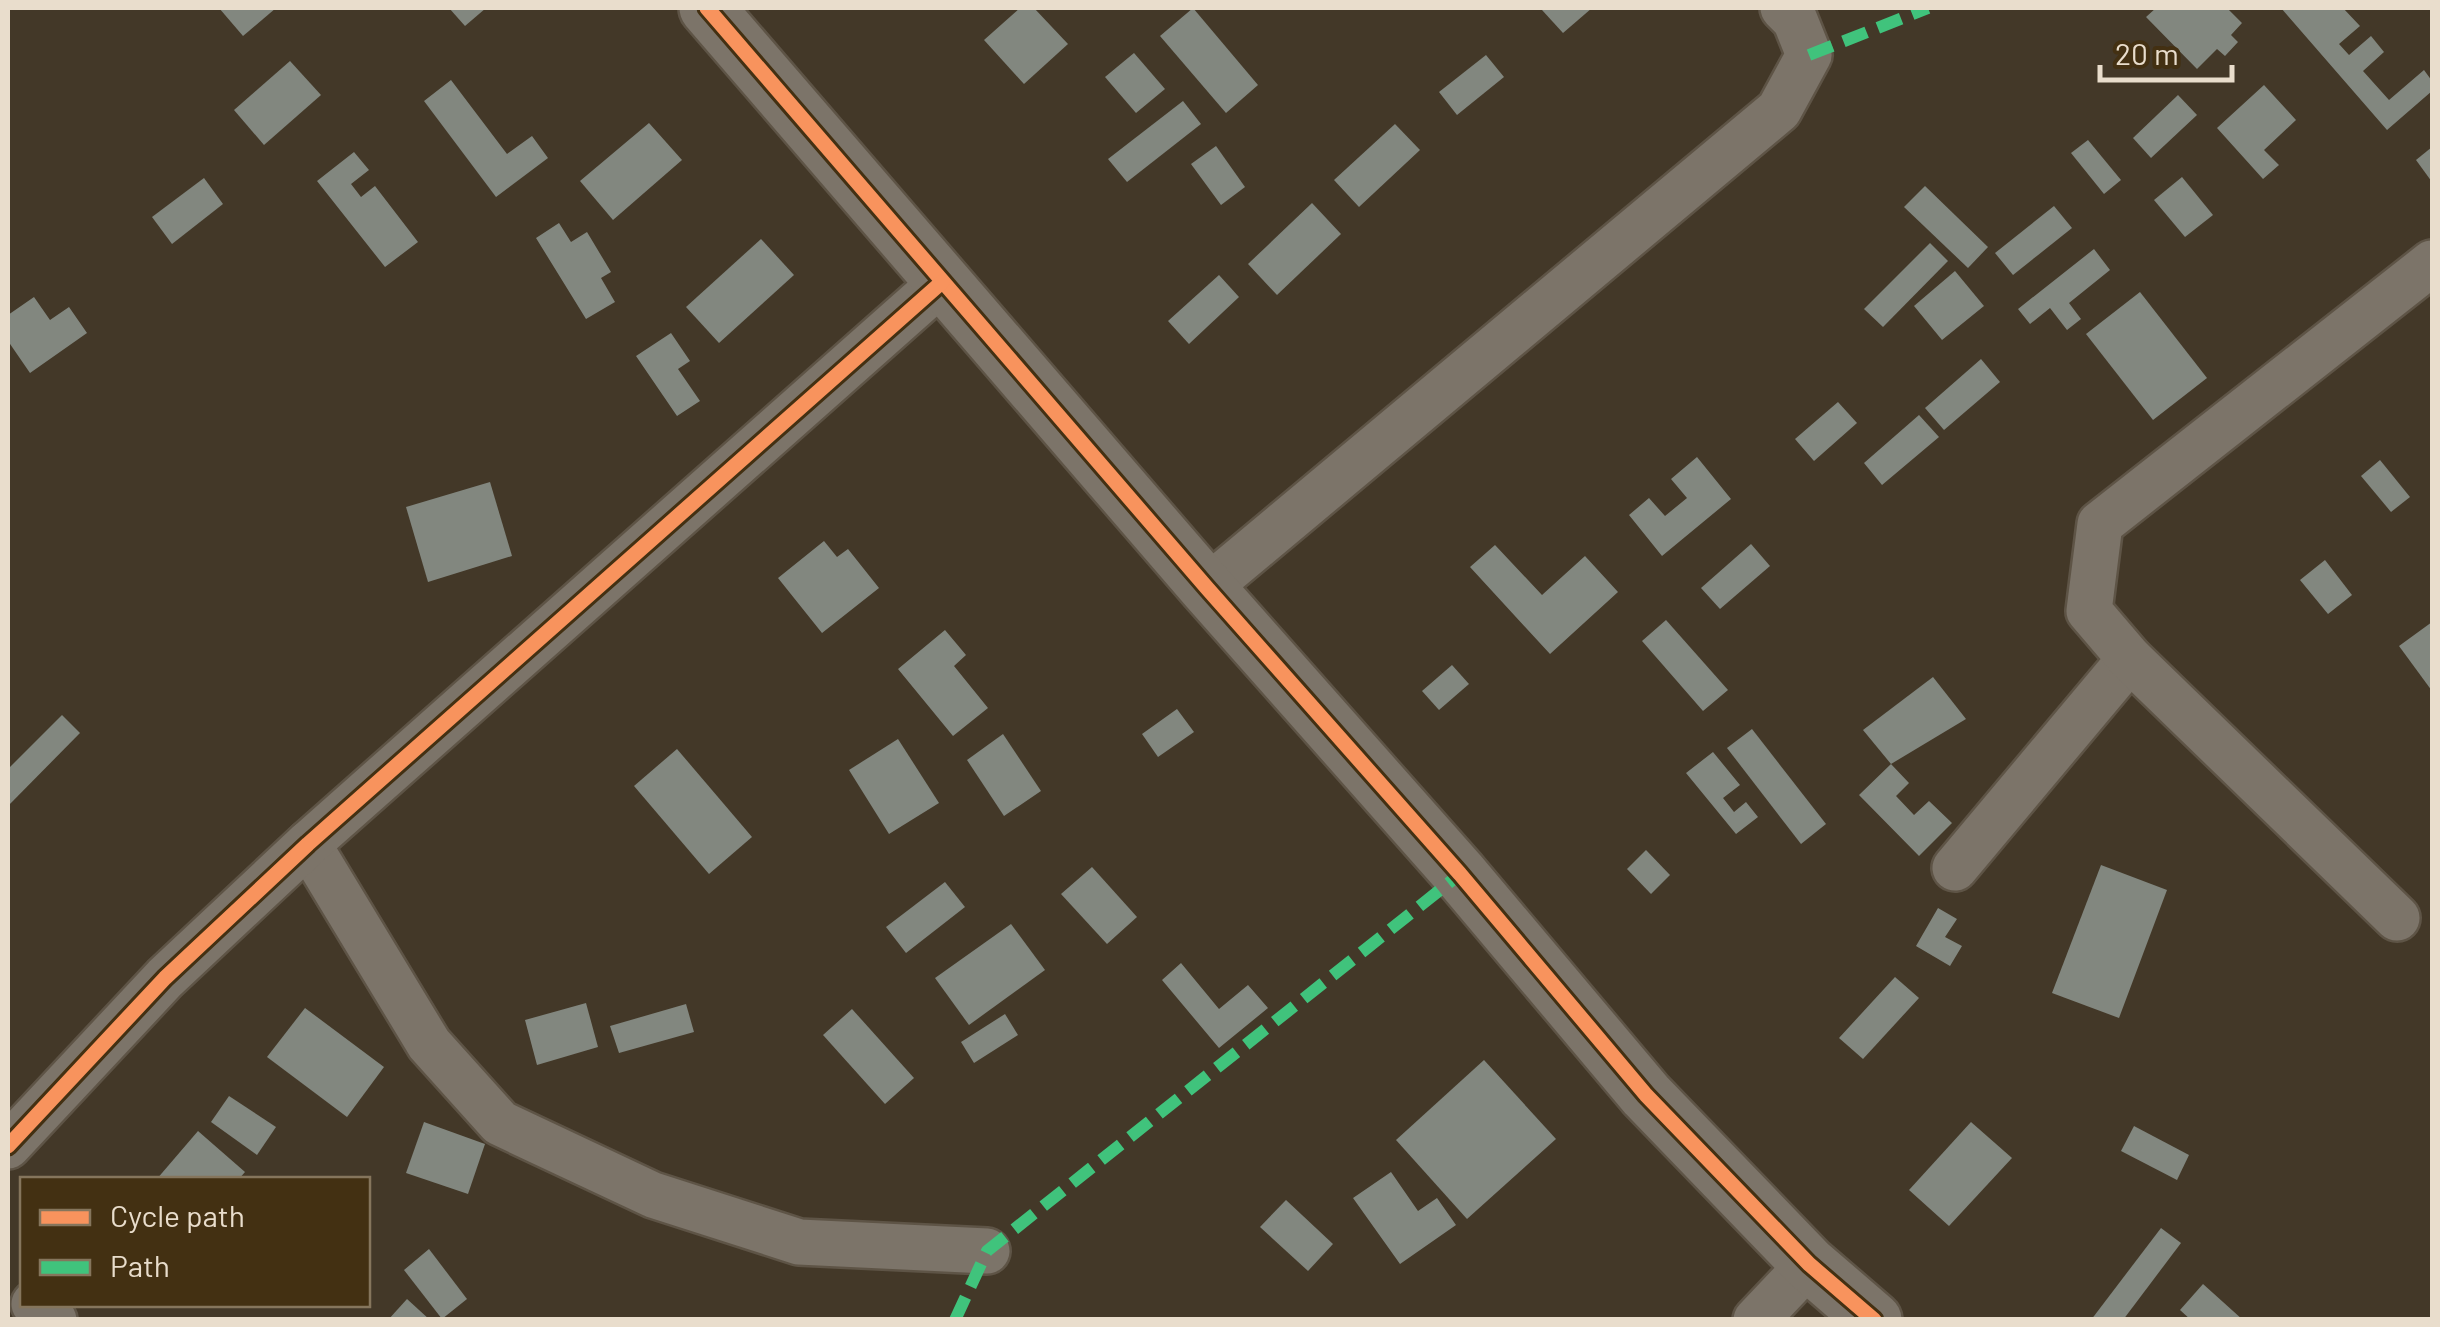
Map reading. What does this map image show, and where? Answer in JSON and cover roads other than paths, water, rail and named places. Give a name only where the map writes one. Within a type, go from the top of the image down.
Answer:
[{"type":"street","points":[[707,8],[1207,588],[1460,874],[1646,1095],[1808,1264],[1874,1320]]},
{"type":"street","points":[[1207,588],[1779,110],[1809,56],[1795,20],[1782,8]]},
{"type":"street","points":[[2397,918],[2130,659],[2088,610],[2100,524],[2432,263]]},
{"type":"street","points":[[8,1146],[165,978],[308,844],[942,282]]},
{"type":"street","points":[[1955,868],[2130,659]]},
{"type":"street","points":[[308,844],[429,1044],[500,1123],[653,1195],[799,1242],[987,1251]]},
{"type":"street","points":[[1756,1320],[1808,1264]]}]
